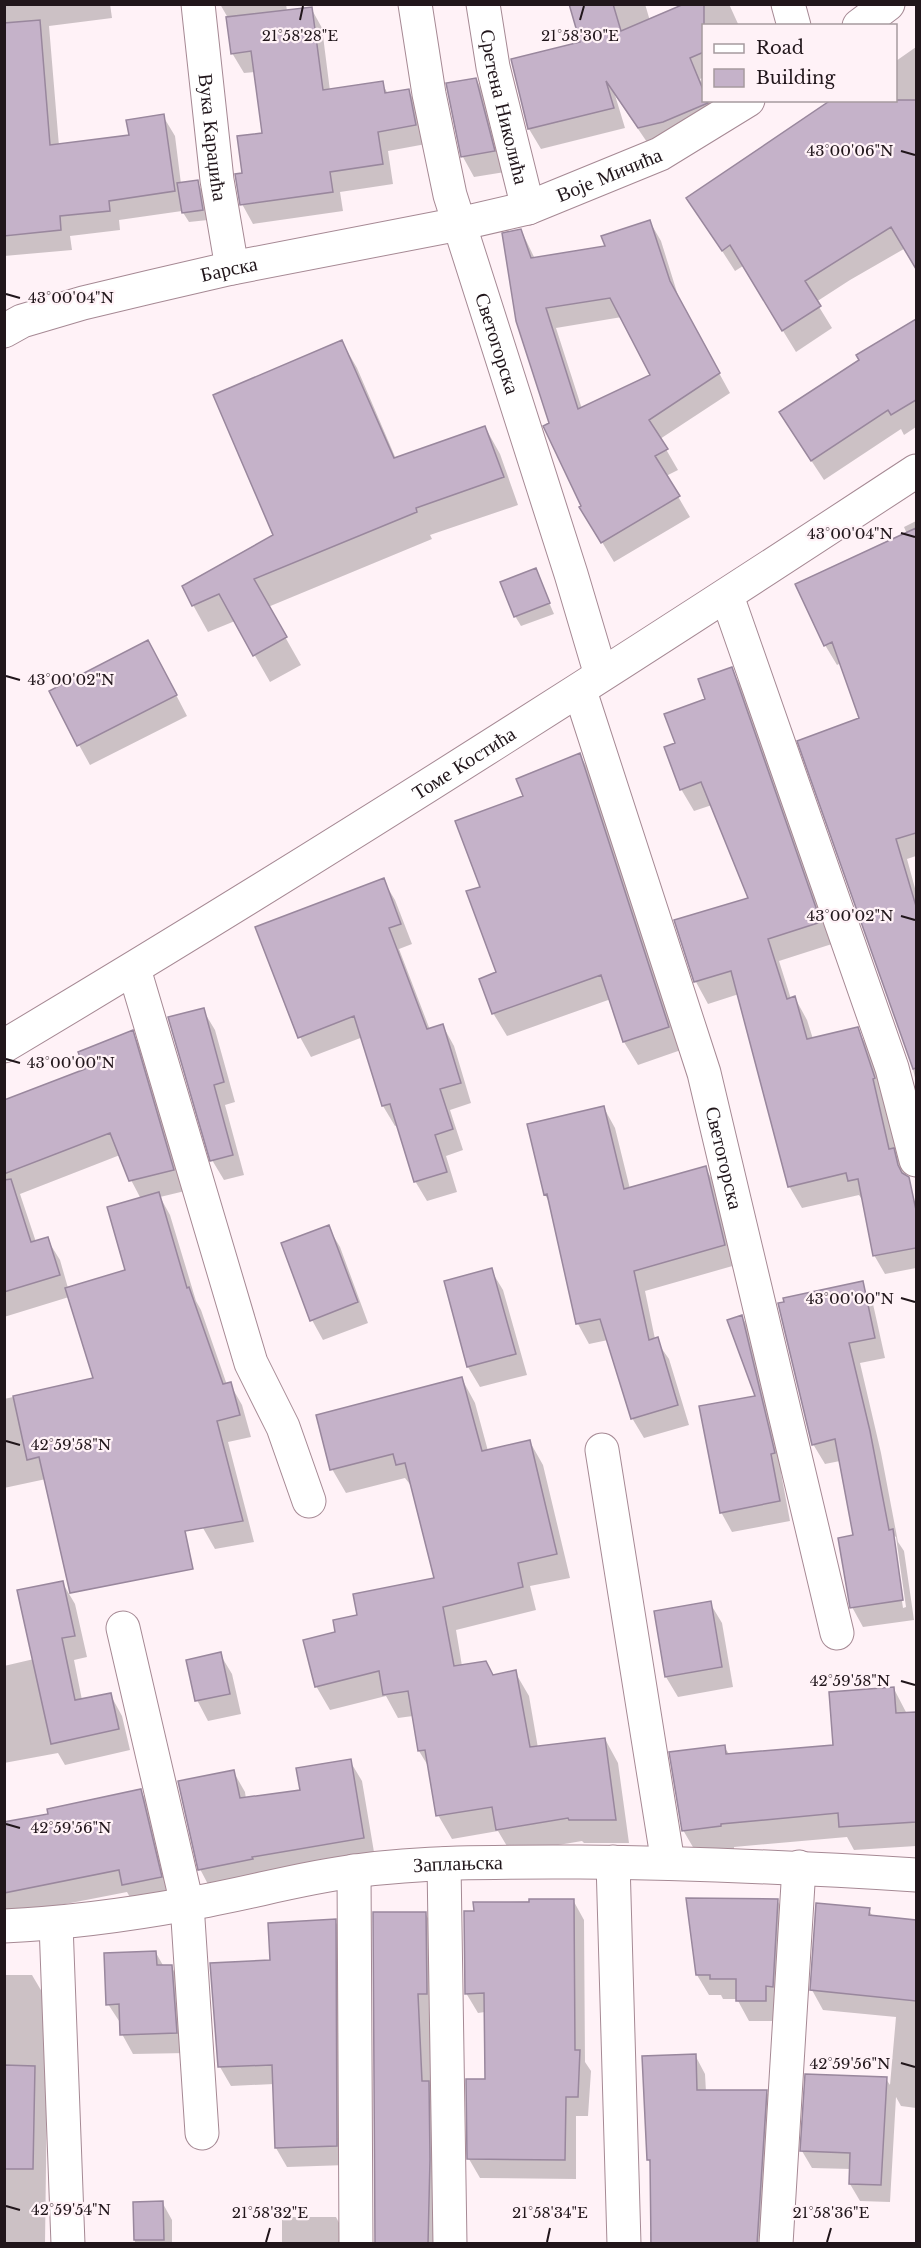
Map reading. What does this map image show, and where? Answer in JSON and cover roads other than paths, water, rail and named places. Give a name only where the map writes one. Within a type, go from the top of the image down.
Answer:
[{"type":"street","name":"Вука Караџића","points":[[198,4],[217,180],[232,268]]},
{"type":"street","name":"Светогорска","points":[[415,4],[429,94],[450,195],[571,574],[591,683],[704,1073],[837,1633]]},
{"type":"street","name":"Сретена Николића","points":[[483,4],[493,67],[528,208]]},
{"type":"street","points":[[788,4],[793,24]]},
{"type":"street","points":[[862,24],[888,4]]},
{"type":"street","name":"Воје Мичића","points":[[459,224],[528,208],[660,154],[745,102]]},
{"type":"street","name":"Барска","points":[[10,322],[232,268],[459,224]]},
{"type":"street","name":"Томе Костића","points":[[4,1046],[134,969],[591,683],[916,471]]},
{"type":"street","points":[[727,596],[892,1068],[916,1160]]},
{"type":"street","points":[[134,969],[251,1363],[283,1427],[309,1501]]},
{"type":"street","points":[[602,1450],[668,1863]]},
{"type":"street","points":[[123,1628],[187,1905],[202,2133]]},
{"type":"street","points":[[613,1862],[624,2244]]},
{"type":"street","name":"Заплањска","points":[[4,1926],[56,1924],[187,1905],[354,1871],[444,1864],[668,1863],[799,1867],[916,1875]]},
{"type":"street","points":[[444,1864],[450,2244]]},
{"type":"street","points":[[776,2244],[799,1867]]},
{"type":"street","points":[[354,1871],[356,2244]]},
{"type":"street","points":[[56,1924],[68,2244]]}]
